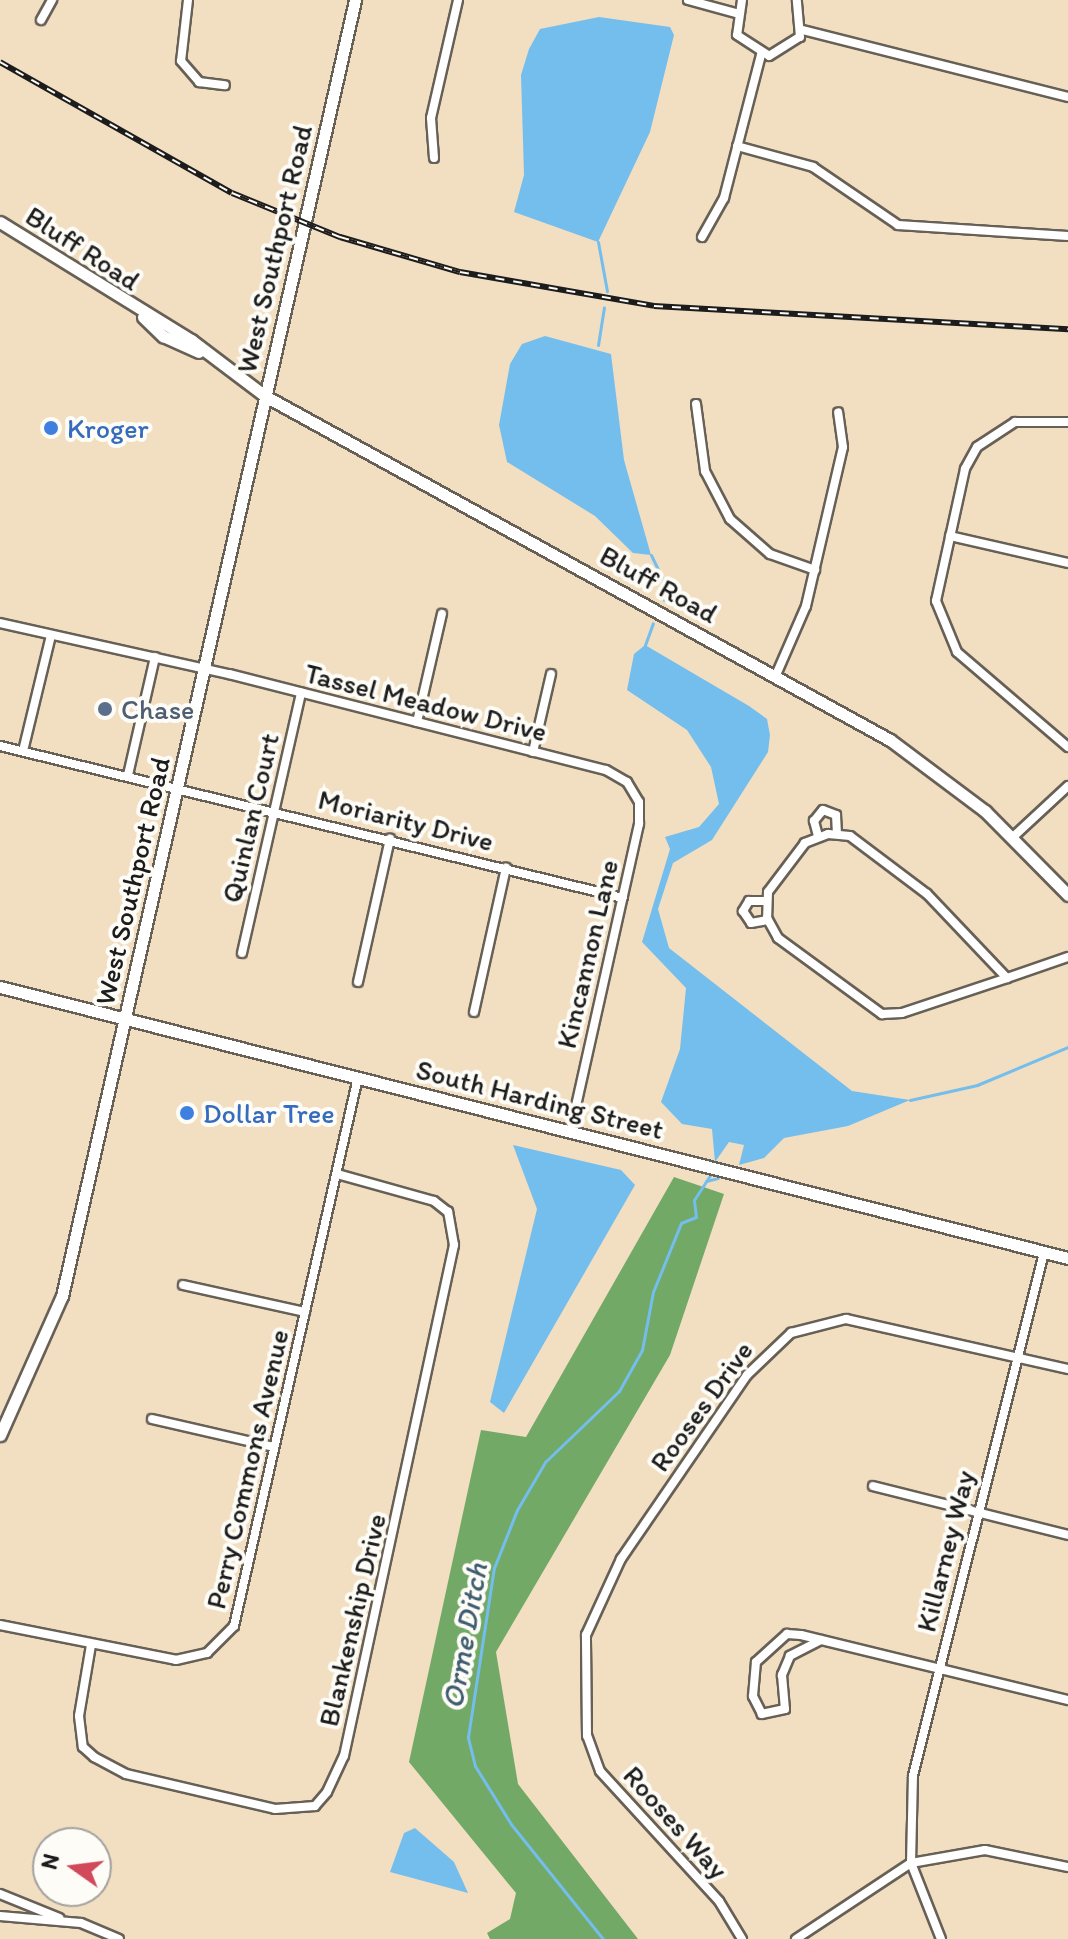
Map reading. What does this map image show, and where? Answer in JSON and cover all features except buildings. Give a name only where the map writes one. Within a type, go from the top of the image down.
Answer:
[{"type":"main road","name":"West Southport Road","points":[[0,1435],[62,1296],[355,0]]},
{"type":"main road","name":"Bluff Road","points":[[0,222],[139,314],[163,336],[199,352],[265,396],[898,745],[1013,837],[1068,895]]},
{"type":"main road","name":"South Harding Street","points":[[0,987],[1068,1258]]},
{"type":"street","points":[[41,20],[52,0]]},
{"type":"street","points":[[188,0],[181,61],[199,82],[225,85]]},
{"type":"street","points":[[434,158],[431,118],[458,0]]},
{"type":"street","points":[[688,0],[736,13]]},
{"type":"street","points":[[742,0],[736,13],[740,39],[761,55],[789,50],[803,30],[797,0]]},
{"type":"street","points":[[803,30],[1068,97]]},
{"type":"street","points":[[702,237],[721,207],[761,55]]},
{"type":"street","points":[[737,146],[813,167],[898,225],[1068,236]]},
{"type":"street","points":[[696,404],[705,471],[723,509],[759,547],[815,570]]},
{"type":"street","points":[[776,675],[815,570],[843,447],[838,412]]},
{"type":"street","points":[[1068,422],[1024,421],[991,433],[965,469],[950,536],[939,621],[960,655],[1026,703],[1068,747]]},
{"type":"street","points":[[950,536],[1068,563]]},
{"type":"street","points":[[417,722],[442,614]]},
{"type":"street","name":"Tassel Meadow Drive","points":[[0,623],[204,668],[610,771],[632,788]]},
{"type":"street","points":[[23,751],[51,635]]},
{"type":"street","points":[[128,775],[155,657]]},
{"type":"street","points":[[533,752],[551,674]]},
{"type":"street","name":"Quinlan Court","points":[[242,953],[301,693]]},
{"type":"street","name":"Moriarity Drive","points":[[0,746],[274,809],[623,898]]},
{"type":"street","points":[[1013,837],[1068,786]]},
{"type":"street","name":"Kincannon Lane","points":[[570,1132],[640,819],[632,788]]},
{"type":"street","points":[[818,836],[814,821],[823,810],[836,815],[837,833]]},
{"type":"street","points":[[1007,978],[910,879],[837,833],[818,836],[798,851],[766,901],[768,920],[782,941],[876,1013],[902,1013],[1007,978],[1068,957]]},
{"type":"street","points":[[358,982],[390,839]]},
{"type":"street","points":[[474,1012],[506,868]]},
{"type":"street","points":[[766,901],[749,901],[743,911],[751,923],[768,920]]},
{"type":"street","name":"Perry Commons Avenue","points":[[0,1625],[176,1660],[221,1642],[241,1604],[358,1077]]},
{"type":"street","name":"Blankenship Drive","points":[[91,1645],[79,1716],[83,1747],[94,1757],[126,1774],[275,1809],[315,1806],[327,1792],[344,1756],[454,1245],[448,1212],[434,1201],[337,1174]]},
{"type":"street","name":"Killarney Way","points":[[911,1863],[913,1776],[1044,1252]]},
{"type":"street","points":[[183,1285],[305,1312]]},
{"type":"street","name":"Rooses Drive","points":[[586,1635],[621,1559],[747,1375],[791,1333],[846,1319],[1068,1369]]},
{"type":"street","points":[[152,1419],[274,1447]]},
{"type":"street","points":[[873,1486],[1068,1535]]},
{"type":"street","points":[[821,1640],[790,1656],[782,1675],[785,1709],[762,1714],[752,1678],[766,1647],[787,1634],[821,1640],[1068,1700]]},
{"type":"street","name":"Rooses Way","points":[[586,1635],[582,1705],[600,1771],[719,1901],[742,1939]]},
{"type":"street","points":[[796,1939],[911,1863],[985,1850],[1068,1867]]},
{"type":"street","points":[[911,1863],[941,1939]]},
{"type":"street","points":[[0,1894],[119,1939]]},
{"type":"street","points":[[0,1916],[32,1924],[60,1919]]},
{"type":"green space","points":[[674,1177],[724,1194],[670,1355],[496,1652],[518,1784],[638,1939],[490,1939],[487,1933],[510,1919],[516,1893],[409,1762],[481,1430],[526,1437]]},
{"type":"water","points":[[599,17],[670,27],[674,35],[650,132],[598,242],[514,212],[524,175],[521,75],[529,49],[540,29]]},
{"type":"water","points":[[545,336],[611,354],[624,460],[651,555],[633,553],[595,516],[507,462],[499,425],[510,364],[522,344]]},
{"type":"water","points":[[645,645],[749,706],[767,719],[770,735],[768,752],[712,840],[673,863],[658,909],[669,948],[852,1091],[910,1100],[848,1126],[784,1138],[764,1158],[739,1165],[744,1145],[729,1142],[715,1162],[712,1129],[682,1124],[661,1102],[680,1049],[686,988],[642,942],[670,849],[665,837],[699,827],[719,804],[711,767],[687,730],[627,690],[634,654]]},
{"type":"water","points":[[513,1145],[621,1170],[635,1185],[504,1413],[490,1402],[537,1209]]},
{"type":"water","points":[[415,1828],[454,1862],[468,1893],[390,1872],[404,1833]]},
{"type":"waterway","name":"Orme Ditch","points":[[598,242],[607,291]]},
{"type":"waterway","name":"Orme Ditch","points":[[598,345],[604,307]]},
{"type":"waterway","name":"Orme Ditch","points":[[651,555],[666,586],[664,600]]},
{"type":"waterway","name":"Orme Ditch","points":[[645,645],[653,623]]},
{"type":"waterway","points":[[910,1100],[977,1085],[1068,1047]]},
{"type":"waterway","name":"Orme Ditch","points":[[603,1939],[511,1824],[475,1766],[468,1737],[494,1568],[517,1510],[545,1462],[619,1391],[642,1350],[653,1292],[681,1223],[696,1217],[694,1200],[711,1174]]},
{"type":"waterway","name":"Orme Ditch","points":[[706,1181],[718,1178]]},
{"type":"railway","points":[[0,62],[232,193],[340,237],[460,272],[654,306],[1068,329]]},
{"type":"place","name":"Kroger","points":[[51,428]]},
{"type":"place","name":"Chase","points":[[105,709]]},
{"type":"place","name":"Dollar Tree","points":[[187,1113]]}]
